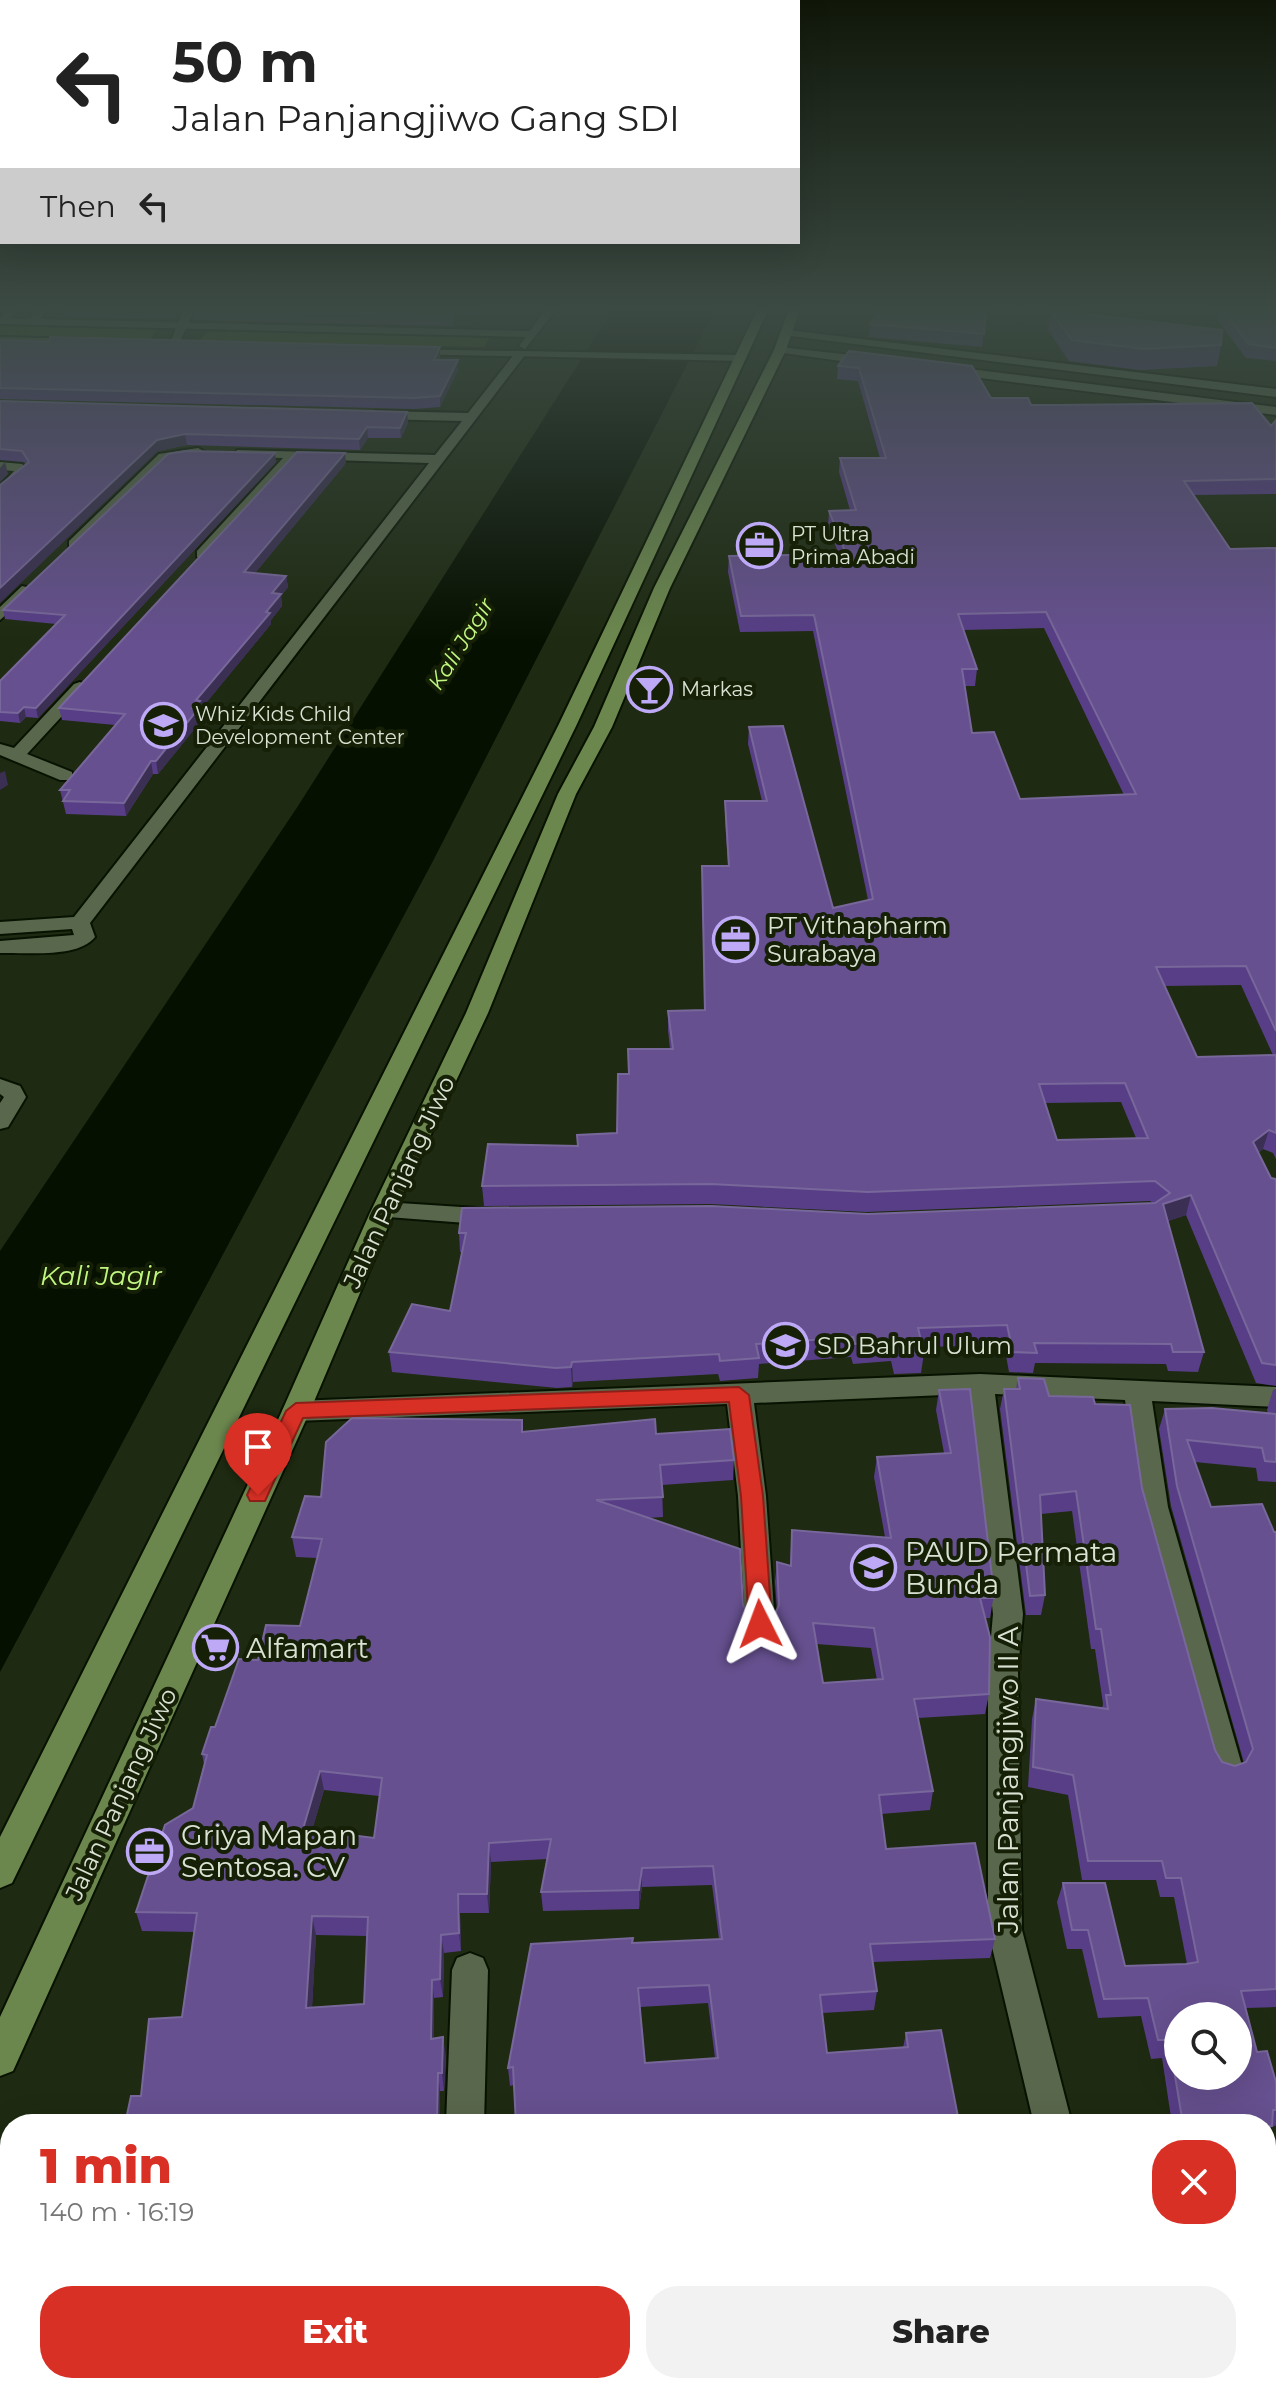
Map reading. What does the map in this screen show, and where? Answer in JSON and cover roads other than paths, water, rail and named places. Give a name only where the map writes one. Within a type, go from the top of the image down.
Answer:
[{"type":"main road","name":"Jalan Panjang Jiwo","points":[[0,1872],[568,724],[713,418]]},
{"type":"main road","name":"Jalan Panjang Jiwo","points":[[0,2058],[296,1411],[384,1210],[477,1013],[567,794],[603,727],[662,588],[746,418]]},
{"type":"main road","points":[[568,724],[603,727]]},
{"type":"main road","points":[[553,754],[588,755]]},
{"type":"street","points":[[0,928],[80,923],[469,418]]},
{"type":"street","points":[[65,552],[164,457],[187,452],[218,453]]},
{"type":"street","points":[[233,453],[440,459]]},
{"type":"street","points":[[187,570],[294,454]]},
{"type":"street","points":[[0,466],[17,467],[21,475],[0,494]]},
{"type":"street","points":[[0,615],[44,573]]},
{"type":"street","points":[[66,776],[8,752],[91,674]]},
{"type":"street","points":[[0,947],[77,943],[85,937],[80,923]]},
{"type":"street","points":[[0,1086],[12,1091],[15,1097],[0,1122]]},
{"type":"street","points":[[384,1210],[461,1217],[523,1216]]},
{"type":"street","points":[[296,1411],[980,1384],[1276,1397]]},
{"type":"street","name":"Jalan Panjangjiwo II A","points":[[980,1384],[1008,1614],[1003,1671],[1005,1930],[1051,2114]]},
{"type":"street","points":[[1137,1392],[1154,1507],[1227,1769]]},
{"type":"street","points":[[739,1395],[752,1496],[760,1624]]},
{"type":"street","points":[[465,2114],[470,1970]]},
{"type":"water","name":"Kali Jagir","points":[[544,418],[660,418],[433,861],[0,1672],[0,1251],[298,806]]},
{"type":"place","name":"PT Ultra Prima Abadi","points":[[760,545]]},
{"type":"place","name":"Markas","points":[[650,689]]},
{"type":"place","name":"Whiz Kids Child Development Center","points":[[164,725]]},
{"type":"place","name":"PT Vithapharm Surabaya","points":[[736,939]]},
{"type":"place","name":"SD Bahrul Ulum","points":[[786,1345]]},
{"type":"place","name":"PAUD Permata Bunda","points":[[874,1568]]},
{"type":"place","name":"Alfamart","points":[[215,1648]]},
{"type":"place","name":"Griya Mapan Sentosa. CV","points":[[150,1851]]}]
